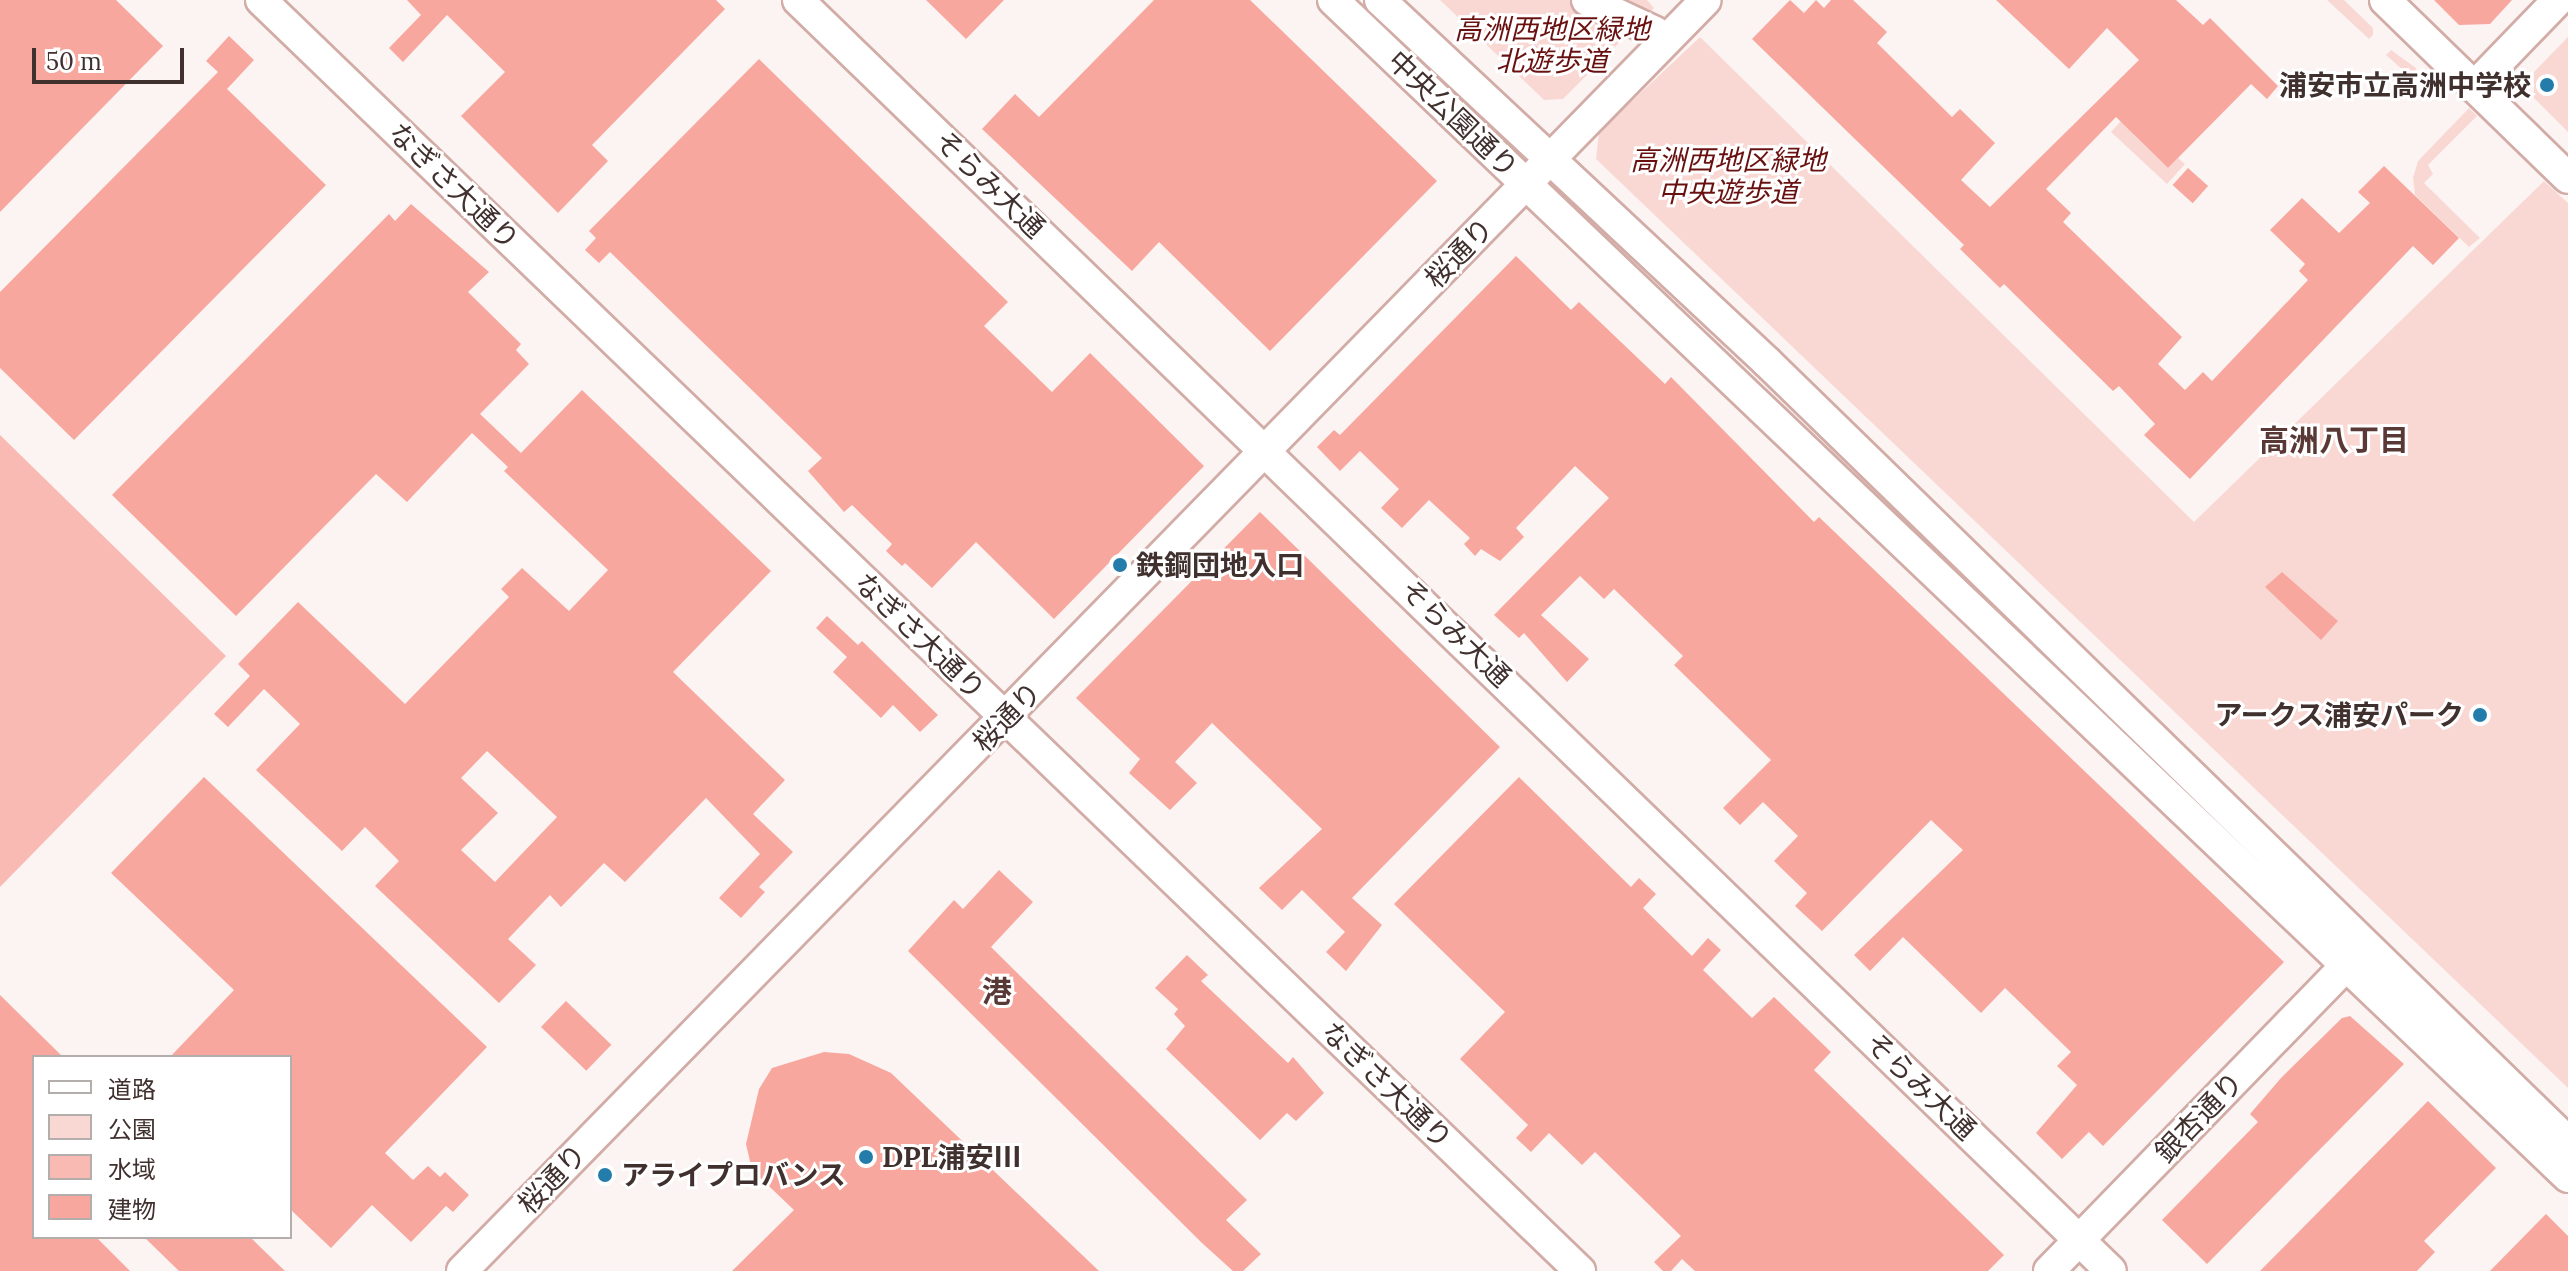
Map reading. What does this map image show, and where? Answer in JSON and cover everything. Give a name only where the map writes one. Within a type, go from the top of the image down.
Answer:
[{"type":"street","name":"なぎさ大通り","points":[[261,0],[1580,1271]]},
{"type":"street","name":"そらみ大通","points":[[798,0],[1268,450],[2111,1271]]},
{"type":"street","name":"中央公園通り","points":[[1333,0],[2348,963],[2568,1177]]},
{"type":"street","name":"中央公園通り","points":[[1380,0],[1703,303],[2568,1142]]},
{"type":"street","points":[[1587,0],[1655,32]]},
{"type":"street","name":"桜通り","points":[[462,1271],[1706,0]]},
{"type":"street","points":[[2385,0],[2568,178]]},
{"type":"street","points":[[2474,87],[2558,0]]},
{"type":"street","name":"銀杏通り","points":[[2049,1271],[2348,963]]},
{"type":"green space","name":"高洲西地区緑地 北遊歩道","points":[[1440,0],[1647,0],[1654,8],[1563,99],[1544,100]]},
{"type":"green space","points":[[2327,0],[2344,0],[2373,28],[2373,35],[2369,39]]},
{"type":"green space","name":"高洲西地区緑地 中央遊歩道","points":[[1700,37],[2194,522],[2544,181],[2568,203],[2568,1088],[1596,159],[1599,132]]},
{"type":"green space","name":"浦安市立高洲中学校","points":[[2568,37],[2568,132],[2534,98],[2534,72]]},
{"type":"green space","points":[[2391,50],[2416,68],[2414,80],[2386,55]]},
{"type":"green space","points":[[2469,108],[2477,116],[2428,165],[2433,174],[2424,183],[2480,238],[2469,247],[2415,195],[2413,178],[2418,161]]},
{"type":"green space","points":[[2131,110],[2134,135],[2168,168],[2178,158],[2185,164],[2167,184],[2111,132]]},
{"type":"water","points":[[0,435],[226,656],[0,887]]},
{"type":"building","points":[[0,0],[116,0],[163,46],[0,212]]},
{"type":"building","points":[[407,0],[716,0],[725,9],[592,145],[608,161],[558,213],[461,116],[505,72],[447,15],[403,62],[389,48],[421,15]]},
{"type":"building","points":[[926,0],[1004,0],[966,39]]},
{"type":"building","points":[[1154,0],[1250,0],[1437,181],[1270,351],[1159,242],[1132,271],[982,129],[1015,94],[1039,117]]},
{"type":"building","points":[[1790,0],[1804,13],[1816,0],[1824,8],[1831,0],[1853,0],[1887,32],[1877,43],[1952,117],[1960,109],[1995,143],[1961,180],[1990,207],[2139,60],[2107,28],[2069,69],[1996,0],[2176,0],[2203,25],[2210,18],[2278,86],[2267,99],[2251,84],[2168,168],[2116,117],[2046,189],[2071,213],[2063,222],[2182,337],[2158,364],[2185,390],[2203,372],[2212,381],[2308,280],[2299,271],[2305,264],[2270,230],[2302,198],[2339,233],[2370,203],[2358,192],[2384,166],[2459,238],[2433,265],[2413,246],[2190,479],[2144,435],[2155,424],[2119,386],[2113,391],[2004,284],[2000,288],[1960,249],[1964,245],[1752,39]]},
{"type":"building","points":[[2434,0],[2512,0],[2490,24],[2459,25]]},
{"type":"building","points":[[229,36],[254,60],[227,89],[326,185],[74,440],[0,368],[0,292],[218,72],[206,61]]},
{"type":"building","points":[[759,59],[1008,302],[984,326],[1052,392],[1090,353],[1204,466],[1054,619],[976,542],[932,588],[905,563],[902,566],[886,551],[892,544],[852,505],[844,512],[808,471],[822,458],[610,252],[599,263],[585,250],[596,238],[589,231]]},
{"type":"building","points":[[2188,168],[2208,186],[2193,203],[2173,185]]},
{"type":"building","points":[[411,204],[489,272],[468,292],[521,344],[516,350],[529,364],[480,414],[521,453],[582,390],[771,571],[673,672],[785,780],[753,814],[793,852],[759,887],[765,892],[741,918],[719,898],[760,854],[706,798],[625,882],[604,863],[561,907],[550,895],[508,939],[536,965],[499,1003],[375,886],[399,861],[365,827],[342,851],[256,770],[300,724],[264,689],[228,727],[214,714],[250,676],[238,664],[298,602],[405,704],[509,597],[501,589],[522,568],[569,611],[608,570],[504,471],[508,467],[472,433],[407,502],[376,474],[236,616],[112,495],[389,214],[395,221]],"holes":[[[487,751],[557,817],[495,882],[461,850],[498,813],[461,778]]]},
{"type":"building","points":[[1516,256],[1571,310],[1579,302],[1665,384],[1671,377],[1814,522],[1819,517],[2284,962],[2103,1146],[2089,1132],[2062,1159],[2036,1133],[2077,1085],[2057,1066],[2071,1052],[2005,988],[1981,1013],[1903,937],[1870,971],[1854,955],[1963,850],[1931,820],[1822,931],[1795,906],[1807,893],[1774,861],[1798,836],[1763,802],[1740,825],[1723,808],[1771,760],[1674,665],[1683,656],[1614,589],[1604,599],[1580,576],[1541,615],[1589,659],[1567,682],[1524,633],[1519,638],[1494,615],[1609,498],[1575,466],[1516,528],[1524,537],[1500,561],[1481,549],[1475,556],[1464,544],[1470,538],[1429,500],[1402,528],[1381,508],[1399,489],[1360,451],[1340,471],[1317,447],[1334,430],[1340,435]]},
{"type":"building","points":[[1260,512],[1500,747],[1352,898],[1382,925],[1346,971],[1326,952],[1345,932],[1302,890],[1282,910],[1259,888],[1322,829],[1212,723],[1175,762],[1197,783],[1170,810],[1129,773],[1140,759],[1076,698]]},
{"type":"building","points":[[2282,572],[2338,621],[2321,640],[2265,587]]},
{"type":"building","points":[[827,616],[858,645],[862,641],[938,715],[920,732],[893,705],[881,718],[833,672],[847,657],[816,628]]},
{"type":"building","points":[[204,777],[487,1047],[385,1153],[413,1180],[428,1166],[440,1177],[445,1172],[469,1195],[453,1212],[446,1206],[411,1242],[372,1205],[331,1248],[292,1211],[292,1055],[172,1055],[234,990],[111,873]]},
{"type":"building","points":[[1519,777],[1631,887],[1639,878],[1656,894],[1643,908],[1692,956],[1708,938],[1721,950],[1703,970],[1752,1018],[1774,997],[1831,1052],[1814,1070],[2004,1255],[1988,1271],[1695,1271],[1682,1259],[1671,1271],[1663,1271],[1654,1262],[1681,1236],[1595,1152],[1582,1165],[1549,1133],[1531,1152],[1516,1138],[1528,1125],[1460,1059],[1505,1012],[1394,904]]},
{"type":"building","points":[[999,870],[1033,902],[991,947],[1247,1200],[1226,1220],[1261,1254],[1243,1271],[1233,1271],[1202,1243],[908,951],[954,900],[963,909]]},
{"type":"building","points":[[1187,955],[1208,975],[1201,981],[1288,1063],[1293,1057],[1324,1093],[1296,1121],[1287,1113],[1260,1140],[1166,1049],[1185,1026],[1174,1014],[1178,1009],[1155,988]]},
{"type":"building","points":[[0,995],[61,1055],[32,1055],[32,1239],[98,1239],[130,1271],[0,1271]]},
{"type":"building","points":[[566,1001],[611,1045],[586,1071],[541,1027]]},
{"type":"building","points":[[2350,1016],[2404,1064],[2207,1264],[2162,1220],[2258,1122],[2250,1114],[2281,1078],[2342,1018]]},
{"type":"building","name":"DPL浦安Ⅲ","points":[[824,1052],[849,1054],[891,1073],[1099,1271],[732,1271],[794,1210],[752,1170],[746,1144],[759,1089],[772,1068]]},
{"type":"building","points":[[2428,1101],[2496,1168],[2424,1241],[2435,1252],[2417,1271],[2260,1271]]},
{"type":"building","points":[[2546,1214],[2568,1236],[2568,1271],[2490,1271]]},
{"type":"building","points":[[146,1239],[252,1239],[285,1271],[179,1271]]},
{"type":"place","name":"浦安市立高洲中学校","points":[[2547,85]]},
{"type":"place","name":"鉄鋼団地入口","points":[[1120,565]]},
{"type":"place","name":"アークス浦安パーク","points":[[2480,715]]},
{"type":"place","name":"DPL浦安Ⅲ","points":[[866,1157]]},
{"type":"place","name":"アライプロバンス","points":[[605,1175]]},
{"type":"district","name":"高洲八丁目","points":[[2334,440]]},
{"type":"district","name":"港","points":[[997,991]]}]
